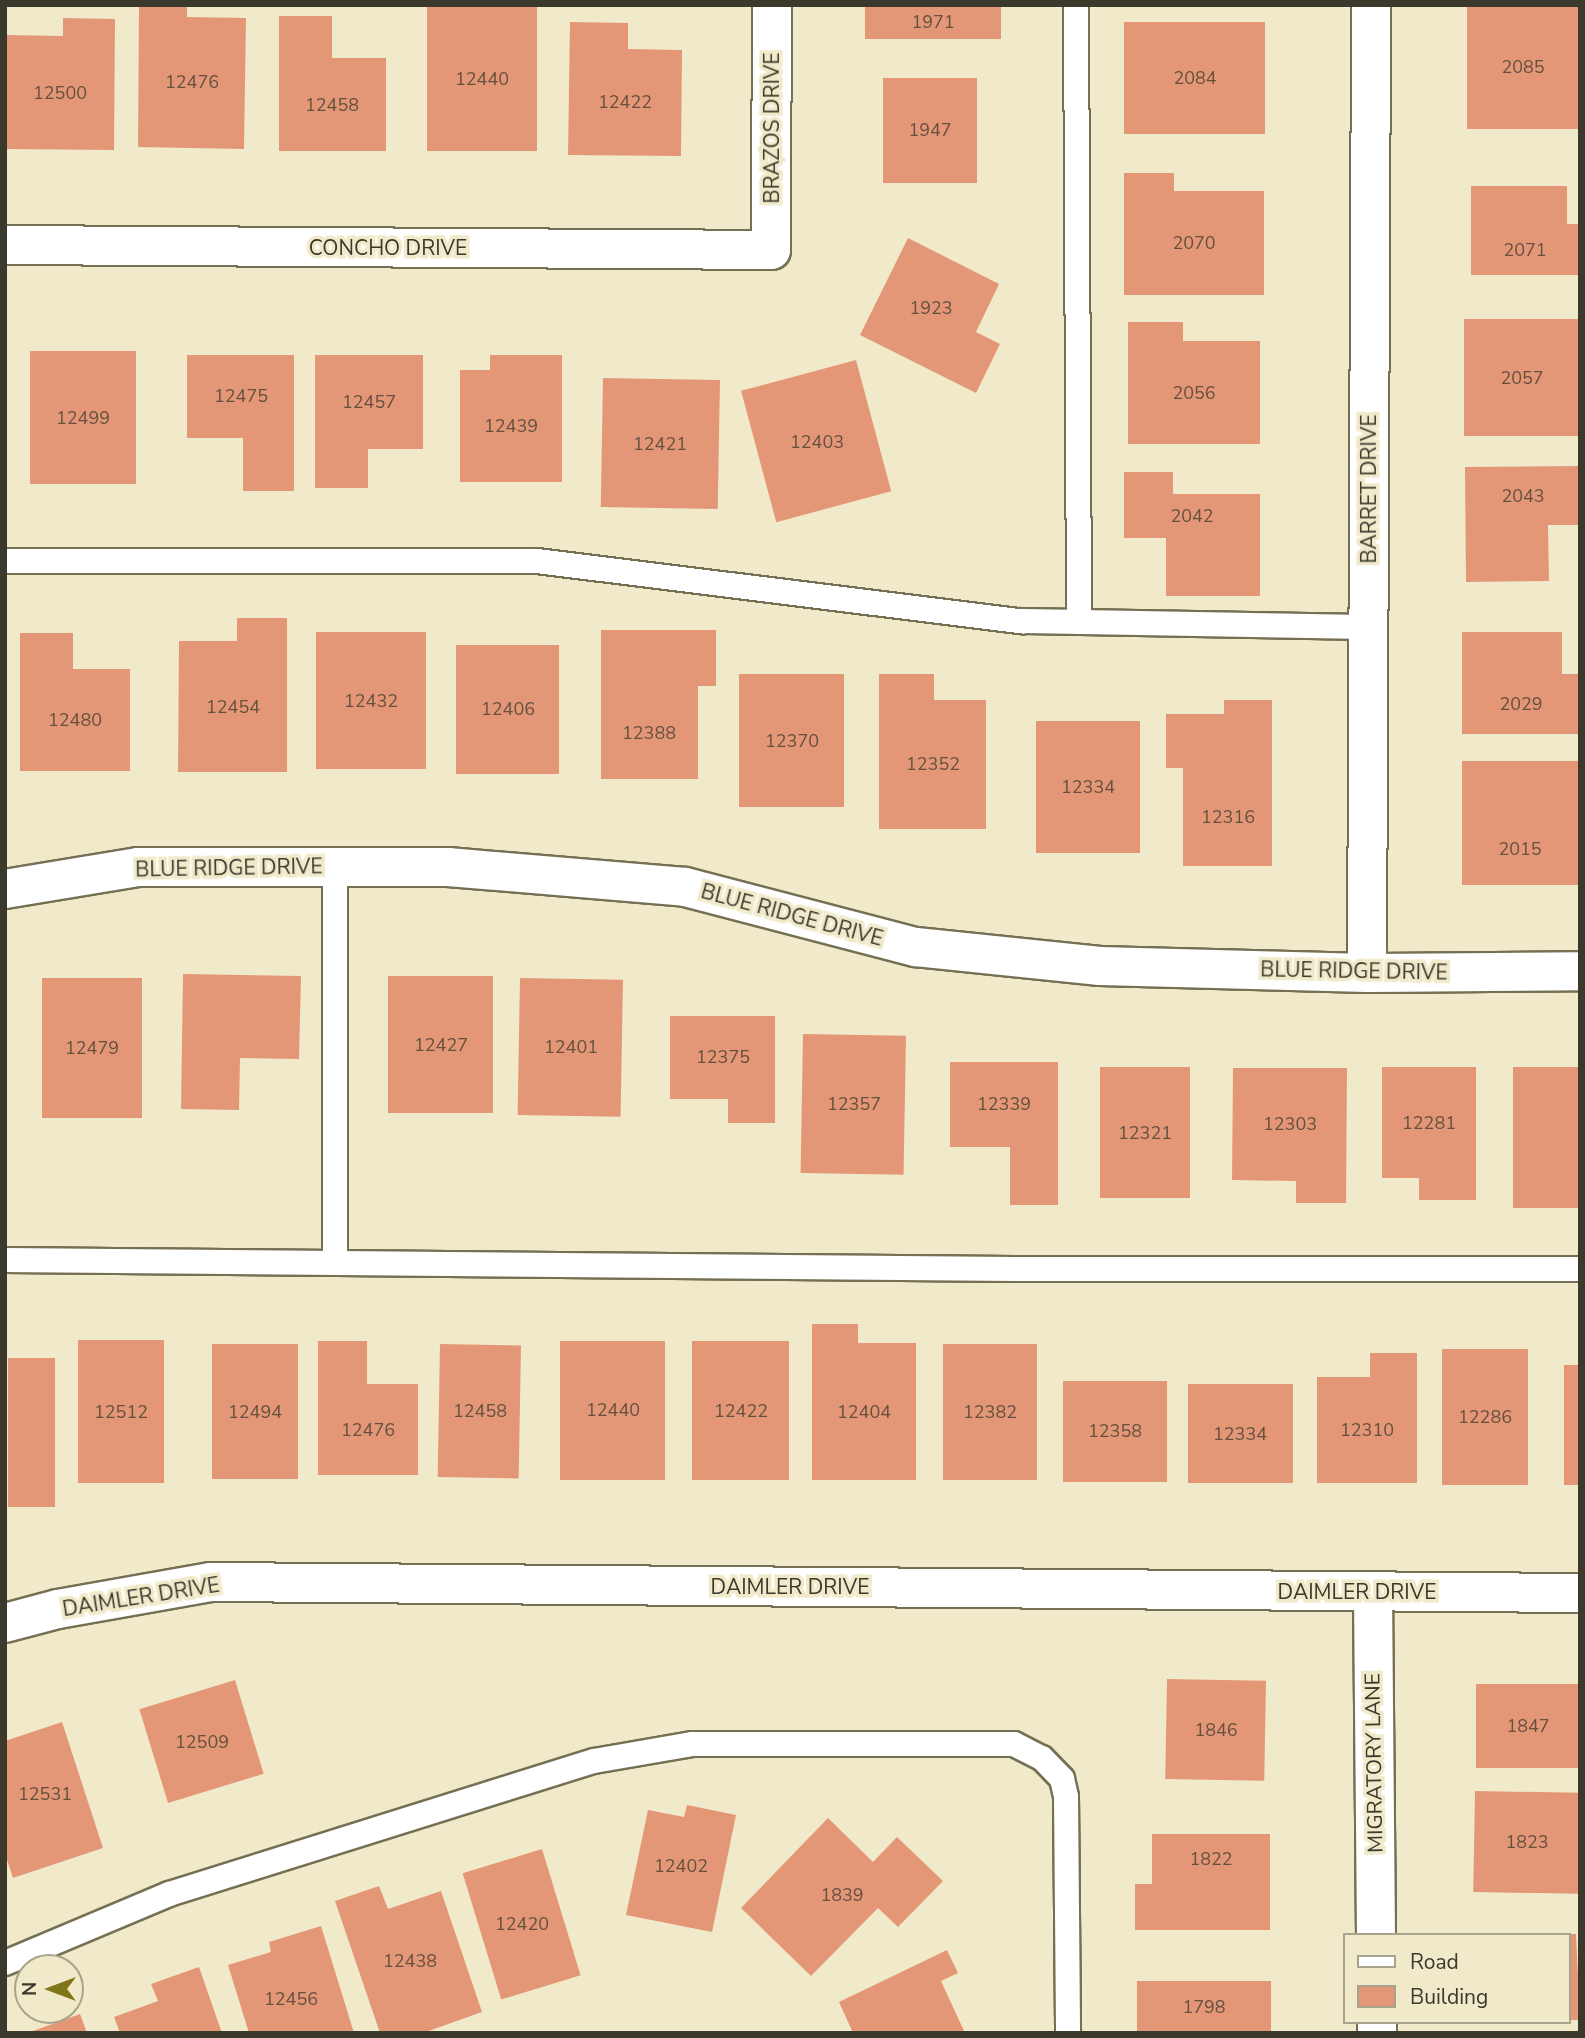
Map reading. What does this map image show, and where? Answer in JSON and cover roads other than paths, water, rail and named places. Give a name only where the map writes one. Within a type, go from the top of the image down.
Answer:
[{"type":"street","name":"BRAZOS DRIVE","points":[[771,250],[772,5]]},
{"type":"street","name":"BARRET DRIVE","points":[[1367,973],[1371,5]]},
{"type":"street","name":"CONCHO DRIVE","points":[[5,245],[771,250]]},
{"type":"street","name":"BLUE RIDGE DRIVE","points":[[5,889],[138,867],[448,867],[685,887],[916,947],[1100,966],[1367,973],[1580,971]]},
{"type":"street","name":"DAIMLER DRIVE","points":[[5,1623],[58,1609],[211,1582],[1580,1593]]},
{"type":"street","name":"MIGRATORY LANE","points":[[1373,1592],[1376,1933]]},
{"type":"lane","points":[[1076,5],[1079,622]]},
{"type":"lane","points":[[5,561],[537,561],[1021,621],[1368,627]]},
{"type":"lane","points":[[335,867],[335,1263]]},
{"type":"lane","points":[[5,1260],[1019,1269],[1580,1269]]},
{"type":"lane","points":[[5,1963],[169,1894],[594,1761],[692,1744],[1014,1744],[1042,1758],[1062,1779],[1066,1797],[1068,2033]]}]
